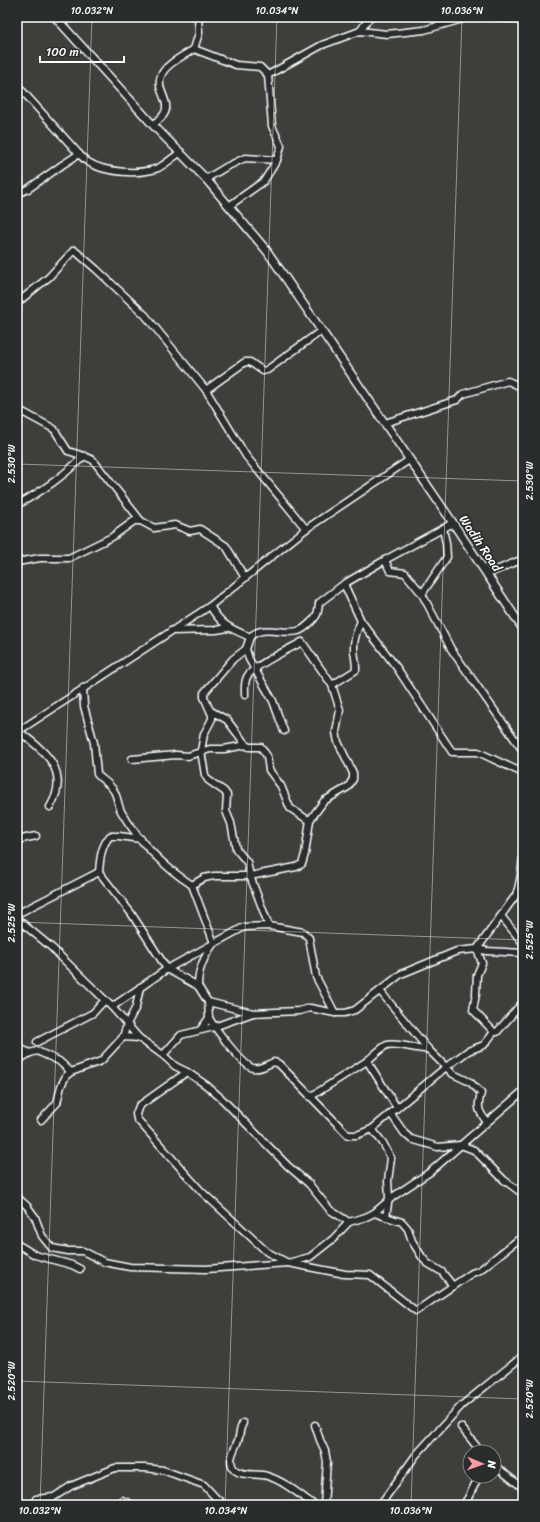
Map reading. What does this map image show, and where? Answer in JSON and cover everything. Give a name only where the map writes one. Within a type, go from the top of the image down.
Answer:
[{"type":"street","name":"Wadih Road","points":[[55,17],[153,125],[206,179],[267,251],[444,512],[453,523],[523,629]]},
{"type":"street","points":[[153,125],[165,113],[167,104],[159,86],[161,74],[171,63],[194,49],[199,33],[198,17]]},
{"type":"street","points":[[360,31],[370,17]]},
{"type":"street","points":[[268,75],[322,45],[360,31],[386,34],[424,30],[466,18],[478,17]]},
{"type":"street","points":[[194,49],[236,65],[260,67],[268,75],[272,126],[281,146],[277,160],[264,181],[229,206]]},
{"type":"street","points":[[17,85],[79,154],[89,163],[122,172],[139,173],[158,168],[181,152]]},
{"type":"street","points":[[17,194],[28,189],[79,154]]},
{"type":"street","points":[[206,179],[226,166],[245,158],[277,160]]},
{"type":"street","points":[[17,303],[49,277],[74,250],[145,315],[206,390],[246,456],[306,529]]},
{"type":"street","points":[[206,390],[245,362],[250,362],[263,371],[267,370],[321,331]]},
{"type":"street","points":[[385,424],[457,400],[463,394],[508,381],[518,386]]},
{"type":"street","points":[[17,408],[54,429],[68,452],[93,460],[141,521],[154,528],[175,525],[190,530],[200,529],[226,546],[245,578]]},
{"type":"street","points":[[17,505],[61,478],[84,456]]},
{"type":"street","points":[[50,807],[58,790],[58,775],[55,767],[42,750],[18,732],[210,606],[306,529],[409,460]]},
{"type":"street","points":[[17,562],[40,558],[69,558],[112,537],[134,521],[141,521]]},
{"type":"street","points":[[269,926],[250,876],[247,862],[236,849],[231,823],[226,811],[226,796],[224,791],[208,780],[205,775],[201,751],[204,734],[212,719],[211,711],[204,697],[204,693],[228,664],[246,649],[250,637],[254,633],[261,631],[298,632],[305,628],[318,615],[319,603],[344,584],[453,523]]},
{"type":"street","points":[[422,594],[447,557],[446,543],[442,529]]},
{"type":"street","points":[[487,574],[523,559]]},
{"type":"street","points":[[385,560],[390,570],[405,573],[422,594],[451,649],[523,751]]},
{"type":"street","points":[[344,584],[361,620],[397,668],[452,752],[478,752],[523,773]]},
{"type":"street","points":[[210,606],[221,622],[228,628],[250,637]]},
{"type":"street","points":[[332,685],[356,670],[354,650],[355,636],[361,620]]},
{"type":"street","points":[[171,631],[216,630],[228,628]]},
{"type":"street","points":[[192,886],[204,878],[214,876],[250,876],[296,867],[302,864],[310,820],[324,801],[348,787],[353,779],[353,772],[338,742],[336,732],[340,710],[332,685],[302,642],[298,632]]},
{"type":"street","points":[[245,695],[247,675],[254,669],[302,642]]},
{"type":"street","points":[[246,649],[254,669],[273,701],[284,731]]},
{"type":"street","points":[[83,688],[84,706],[94,743],[96,774],[109,783],[119,801],[121,812],[151,852],[174,874],[192,886],[214,943]]},
{"type":"street","points":[[211,711],[227,720],[246,745]]},
{"type":"street","points":[[132,759],[188,756],[210,749],[224,749],[246,745],[249,747],[261,747],[268,756],[269,770],[281,786],[290,808],[310,820]]},
{"type":"street","points":[[17,840],[36,836]]},
{"type":"street","points":[[141,839],[110,836],[106,841],[101,855],[99,872],[131,913],[167,969],[198,986],[208,1002],[209,1018],[214,1027],[246,1065],[253,1068],[261,1068],[274,1062],[279,1064],[348,1135],[357,1134],[372,1129],[446,1067],[468,1051],[484,1045],[494,1032],[497,1032],[523,1002]]},
{"type":"street","points":[[477,949],[509,906],[519,887],[523,855]]},
{"type":"street","points":[[17,914],[99,872]]},
{"type":"street","points":[[501,916],[523,943]]},
{"type":"street","points":[[17,919],[51,947],[112,1007],[139,1038],[163,1055],[174,1066],[187,1072],[222,1099],[264,1143],[309,1184],[330,1210],[349,1222]]},
{"type":"street","points":[[112,1007],[167,969],[244,927],[269,926],[303,932],[309,938],[316,977],[335,1014]]},
{"type":"street","points":[[198,986],[200,967],[205,956],[214,943]]},
{"type":"street","points":[[477,949],[482,963],[477,976],[473,1010],[494,1032]]},
{"type":"street","points":[[208,1002],[253,1013],[299,1011],[310,1008],[335,1014],[345,1013],[355,1010],[401,974],[457,951],[477,949],[523,953]]},
{"type":"street","points":[[41,1120],[57,1103],[61,1086],[66,1076],[72,1072],[101,1061],[123,1037],[127,1024],[136,1007],[140,987]]},
{"type":"street","points":[[380,991],[428,1049],[453,1074],[470,1082],[481,1093],[478,1104],[481,1115],[487,1122]]},
{"type":"street","points":[[36,1042],[93,1013],[105,1000]]},
{"type":"street","points":[[163,1055],[181,1035],[214,1027],[253,1013]]},
{"type":"street","points":[[201,1029],[209,1018]]},
{"type":"street","points":[[123,1037],[139,1038]]},
{"type":"street","points":[[310,1097],[367,1061],[387,1045],[399,1045],[421,1050],[428,1049]]},
{"type":"street","points":[[17,1047],[30,1053]]},
{"type":"street","points":[[17,1061],[30,1053],[37,1051],[45,1053],[59,1061],[72,1072]]},
{"type":"street","points":[[367,1061],[397,1108]]},
{"type":"street","points":[[187,1072],[139,1106],[136,1114],[137,1119],[201,1191],[267,1252],[288,1263],[345,1274],[370,1275],[416,1311],[472,1273],[480,1270],[523,1236]]},
{"type":"street","points":[[17,1197],[27,1206],[35,1217],[42,1236],[52,1248],[68,1251],[83,1251],[104,1262],[130,1267],[206,1269],[288,1263],[310,1258],[333,1240],[349,1222],[374,1213],[394,1196],[430,1172],[523,1091]]},
{"type":"street","points":[[391,1114],[411,1139],[438,1147],[461,1145],[474,1150],[504,1180],[523,1194]]},
{"type":"street","points":[[372,1129],[383,1143],[391,1158],[388,1181],[389,1198],[386,1217]]},
{"type":"street","points":[[374,1213],[402,1222],[408,1229],[412,1241],[422,1257],[427,1263],[442,1272],[453,1286]]},
{"type":"street","points":[[17,1244],[35,1255],[72,1265],[80,1269]]},
{"type":"street","points":[[380,1505],[416,1455],[462,1405],[523,1356]]},
{"type":"street","points":[[243,1423],[240,1427],[239,1438],[231,1460],[235,1470],[241,1474],[267,1476],[283,1483],[314,1505]]},
{"type":"street","points":[[315,1425],[325,1451],[327,1462],[324,1505]]},
{"type":"street","points":[[461,1426],[475,1444]]},
{"type":"street","points":[[36,1499],[54,1496],[71,1486],[115,1468],[145,1468],[163,1470],[204,1485],[224,1505]]},
{"type":"street","points":[[502,1471],[523,1488]]},
{"type":"street","points":[[463,1505],[475,1484]]},
{"type":"street","points":[[122,1500],[133,1505]]}]
